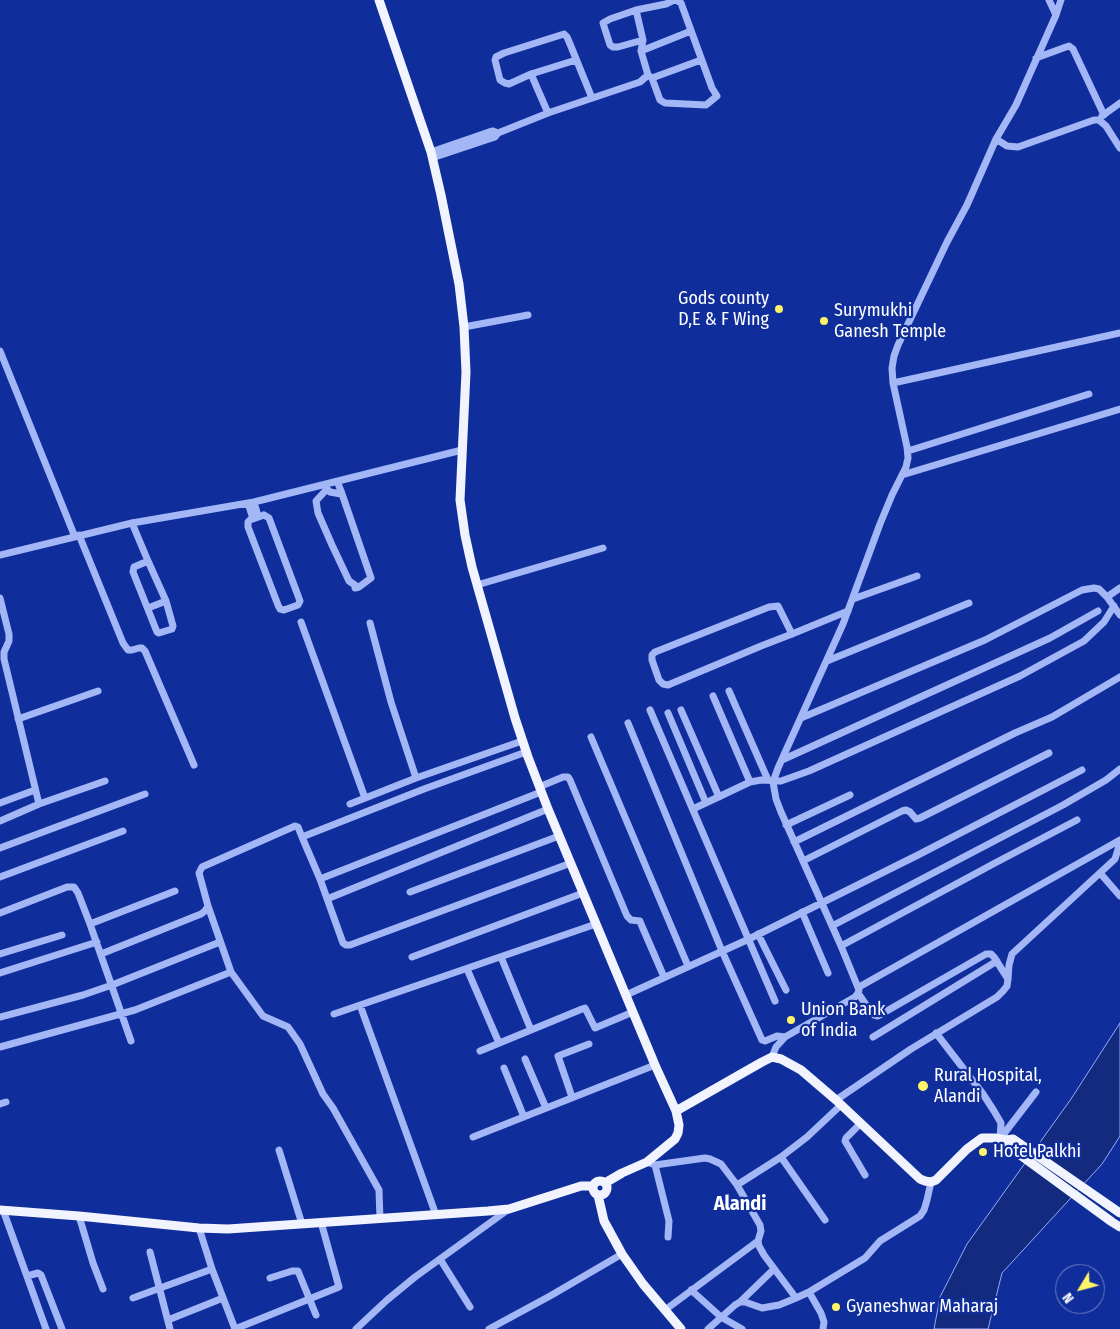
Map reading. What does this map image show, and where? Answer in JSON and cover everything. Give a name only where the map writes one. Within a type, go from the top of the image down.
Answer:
[{"type":"main road","points":[[2,1210],[228,1229],[436,1216],[509,1209],[581,1186],[593,1186],[598,1182],[604,1183],[622,1173],[651,1164],[675,1139],[678,1133],[679,1125],[676,1110],[655,1065],[559,836],[526,752],[477,585],[465,535],[460,500],[466,372],[464,327],[459,284],[431,155],[378,0]]},
{"type":"main road","points":[[676,1110],[762,1062],[772,1058],[781,1058],[796,1066],[838,1102],[920,1179],[930,1182],[936,1180],[974,1143],[982,1138],[1014,1139],[1119,1212]]},
{"type":"main road","points":[[1003,1139],[1013,1150],[1120,1227]]},
{"type":"main road","points":[[598,1195],[606,1192],[607,1188],[604,1183]]},
{"type":"main road","points":[[593,1186],[594,1192],[598,1195],[604,1221],[622,1254],[664,1310],[681,1329]]},
{"type":"street","points":[[636,10],[643,40],[640,51],[660,100],[663,102],[706,105],[717,96],[701,60],[681,3],[675,0],[666,4],[636,10],[605,20],[603,25],[610,45],[613,47],[643,40]]},
{"type":"street","points":[[1049,0],[1056,15]]},
{"type":"street","points":[[771,781],[827,661],[853,599],[880,524],[908,458],[908,450],[893,383],[892,368],[898,345],[947,242],[967,205],[996,139],[1016,105],[1061,0]]},
{"type":"street","points":[[640,51],[691,31]]},
{"type":"street","points":[[576,60],[531,74],[509,84],[500,80],[495,60],[496,57],[504,53],[564,34],[567,37],[592,98]]},
{"type":"street","points":[[1036,58],[1069,46],[1073,48],[1104,114]]},
{"type":"street","points":[[431,155],[495,137],[498,133],[548,113],[701,60]]},
{"type":"street","points":[[531,74],[548,113]]},
{"type":"street","points":[[996,139],[1007,146],[1018,147],[1097,120],[1120,103]]},
{"type":"street","points":[[1097,120],[1106,126],[1120,148]]},
{"type":"street","points":[[464,327],[528,315]]},
{"type":"street","points":[[893,383],[1120,332]]},
{"type":"street","points":[[0,351],[123,643],[128,650],[142,648],[194,765]]},
{"type":"street","points":[[908,450],[1089,394]]},
{"type":"street","points":[[902,475],[1120,409]]},
{"type":"street","points":[[0,555],[132,524],[251,502],[462,450]]},
{"type":"street","points":[[337,481],[342,494],[371,578],[355,588],[356,585],[349,581],[332,545],[318,512],[316,501],[327,489],[330,492],[342,494]]},
{"type":"street","points":[[251,502],[255,518]]},
{"type":"street","points":[[264,515],[268,518],[300,601],[298,605],[284,610],[278,605],[248,527],[248,522],[255,518],[264,515]]},
{"type":"street","points":[[132,524],[166,601],[173,626],[172,629],[158,633],[133,569],[148,561]]},
{"type":"street","points":[[477,585],[602,548]]},
{"type":"street","points":[[853,599],[917,576]]},
{"type":"street","points":[[1107,597],[1120,588]]},
{"type":"street","points":[[802,718],[985,640],[1082,590],[1099,589],[1120,615]]},
{"type":"street","points":[[0,598],[9,634],[4,659],[39,804]]},
{"type":"street","points":[[148,608],[166,601]]},
{"type":"street","points":[[827,661],[969,603]]},
{"type":"street","points":[[792,634],[778,606],[769,607],[655,652],[652,655],[652,660],[659,680],[663,684],[668,685],[792,634],[848,610]]},
{"type":"street","points":[[693,809],[750,782],[756,780],[788,779],[828,763],[1020,676],[1084,641],[1104,622],[1114,606]]},
{"type":"street","points":[[782,760],[1050,638],[1098,611]]},
{"type":"street","points":[[301,622],[365,798]]},
{"type":"street","points":[[370,623],[391,702],[416,778]]},
{"type":"street","points":[[794,842],[1016,733],[1052,718],[1120,677]]},
{"type":"street","points":[[18,719],[98,691]]},
{"type":"street","points":[[730,691],[771,781],[786,825],[841,946],[858,990],[871,1012],[878,1016],[986,954],[991,954],[1008,979]]},
{"type":"street","points":[[712,696],[750,782]]},
{"type":"street","points":[[650,710],[749,938],[774,1001]]},
{"type":"street","points":[[681,710],[719,797]]},
{"type":"street","points":[[668,713],[706,803]]},
{"type":"street","points":[[628,723],[722,951],[762,1040],[765,1041],[777,1036],[785,1037]]},
{"type":"street","points":[[590,737],[688,966]]},
{"type":"street","points":[[350,804],[416,778],[522,741]]},
{"type":"street","points":[[302,837],[424,789],[526,752]]},
{"type":"street","points":[[803,861],[902,811],[906,810],[916,819],[920,818],[1049,753]]},
{"type":"street","points":[[832,926],[1063,805],[1106,780],[1120,769]]},
{"type":"street","points":[[626,995],[821,903],[1082,770]]},
{"type":"street","points":[[320,879],[540,789],[566,776],[570,780],[627,916],[631,920],[640,921],[664,977]]},
{"type":"street","points":[[0,821],[39,804],[105,781]]},
{"type":"street","points":[[0,803],[35,790]]},
{"type":"street","points":[[0,848],[145,794]]},
{"type":"street","points":[[786,825],[850,795]]},
{"type":"street","points":[[327,899],[548,809]]},
{"type":"street","points":[[841,946],[1077,820]]},
{"type":"street","points":[[380,1219],[379,1190],[333,1108],[323,1094],[300,1044],[288,1027],[263,1016],[231,972],[208,906],[199,873],[202,867],[295,826],[298,828],[320,879],[343,943],[350,945],[571,863]]},
{"type":"street","points":[[0,877],[122,831]]},
{"type":"street","points":[[410,892],[559,836]]},
{"type":"street","points":[[737,1185],[781,1157],[807,1137],[838,1102],[936,1033],[1004,991],[1007,986],[1009,960],[1015,950],[1115,859],[1120,842]]},
{"type":"street","points":[[772,1058],[776,1047],[785,1037],[855,997],[858,990],[1120,842]]},
{"type":"street","points":[[1100,873],[1120,896]]},
{"type":"street","points":[[0,913],[67,887],[74,887],[97,942],[131,1041]]},
{"type":"street","points":[[90,924],[175,891]]},
{"type":"street","points":[[412,957],[583,893]]},
{"type":"street","points":[[101,954],[201,914],[208,906]]},
{"type":"street","points":[[802,912],[828,972]]},
{"type":"street","points":[[334,1014],[596,924]]},
{"type":"street","points":[[0,954],[62,934]]},
{"type":"street","points":[[758,934],[786,990]]},
{"type":"street","points":[[0,974],[97,942]]},
{"type":"street","points":[[0,1017],[83,995],[220,942]]},
{"type":"street","points":[[501,957],[531,1030]]},
{"type":"street","points":[[873,1037],[997,961]]},
{"type":"street","points":[[467,969],[499,1043]]},
{"type":"street","points":[[0,1048],[162,1000],[231,972]]},
{"type":"street","points":[[360,1005],[436,1216]]},
{"type":"street","points":[[480,1051],[585,1008],[594,1028],[633,1012]]},
{"type":"street","points":[[936,1033],[994,1111],[1001,1124],[1003,1139]]},
{"type":"street","points":[[572,1097],[558,1056],[589,1044]]},
{"type":"street","points":[[525,1059],[546,1108]]},
{"type":"street","points":[[473,1137],[655,1065]]},
{"type":"street","points":[[504,1068],[524,1117]]},
{"type":"street","points":[[1003,1139],[1006,1130],[1036,1092]]},
{"type":"street","points":[[861,1123],[845,1141],[865,1175]]},
{"type":"street","points":[[279,1150],[302,1224]]},
{"type":"street","points":[[781,1157],[825,1220]]},
{"type":"street","points":[[668,1237],[669,1221],[651,1164],[705,1158],[721,1164],[737,1185],[760,1225],[761,1231],[758,1241],[764,1255],[796,1298]]},
{"type":"street","points":[[740,1302],[746,1302],[762,1308],[779,1304],[809,1292],[865,1258],[880,1241],[920,1216],[927,1200],[930,1182]]},
{"type":"street","points":[[356,1329],[387,1300],[509,1209]]},
{"type":"street","points":[[2,1210],[46,1329]]},
{"type":"street","points":[[79,1216],[90,1256],[103,1290]]},
{"type":"street","points":[[199,1228],[222,1298],[235,1329],[339,1286],[321,1222]]},
{"type":"street","points":[[664,1310],[758,1241]]},
{"type":"street","points":[[150,1252],[170,1329]]},
{"type":"street","points":[[489,1329],[622,1254]]},
{"type":"street","points":[[440,1259],[470,1307]]},
{"type":"street","points":[[133,1298],[212,1269]]},
{"type":"street","points":[[708,1329],[740,1302],[774,1269]]},
{"type":"street","points":[[270,1278],[298,1271],[316,1314]]},
{"type":"street","points":[[27,1276],[40,1273],[62,1329]]},
{"type":"street","points":[[691,1290],[722,1317],[742,1329]]},
{"type":"street","points":[[809,1292],[821,1313],[824,1322],[823,1329]]},
{"type":"street","points":[[168,1320],[222,1298]]},
{"type":"street","points":[[39,1310],[53,1305]]},
{"type":"shaded area","points":[[1120,1023],[1120,1136],[1102,1164],[1002,1273],[988,1329],[934,1329],[940,1297],[967,1244],[1071,1099]]},
{"type":"place","name":"Gods county D,E & F Wing","points":[[779,309]]},
{"type":"place","name":"Surymukhi Ganesh Temple","points":[[824,321]]},
{"type":"place","name":"Union Bank of India","points":[[791,1020]]},
{"type":"place","name":"Rural Hospital, Alandi","points":[[923,1086]]},
{"type":"place","name":"Hotel Palkhi","points":[[983,1152]]},
{"type":"place","name":"Gyaneshwar Maharaj","points":[[836,1307]]},
{"type":"district","name":"Alandi","points":[[740,1204]]}]
